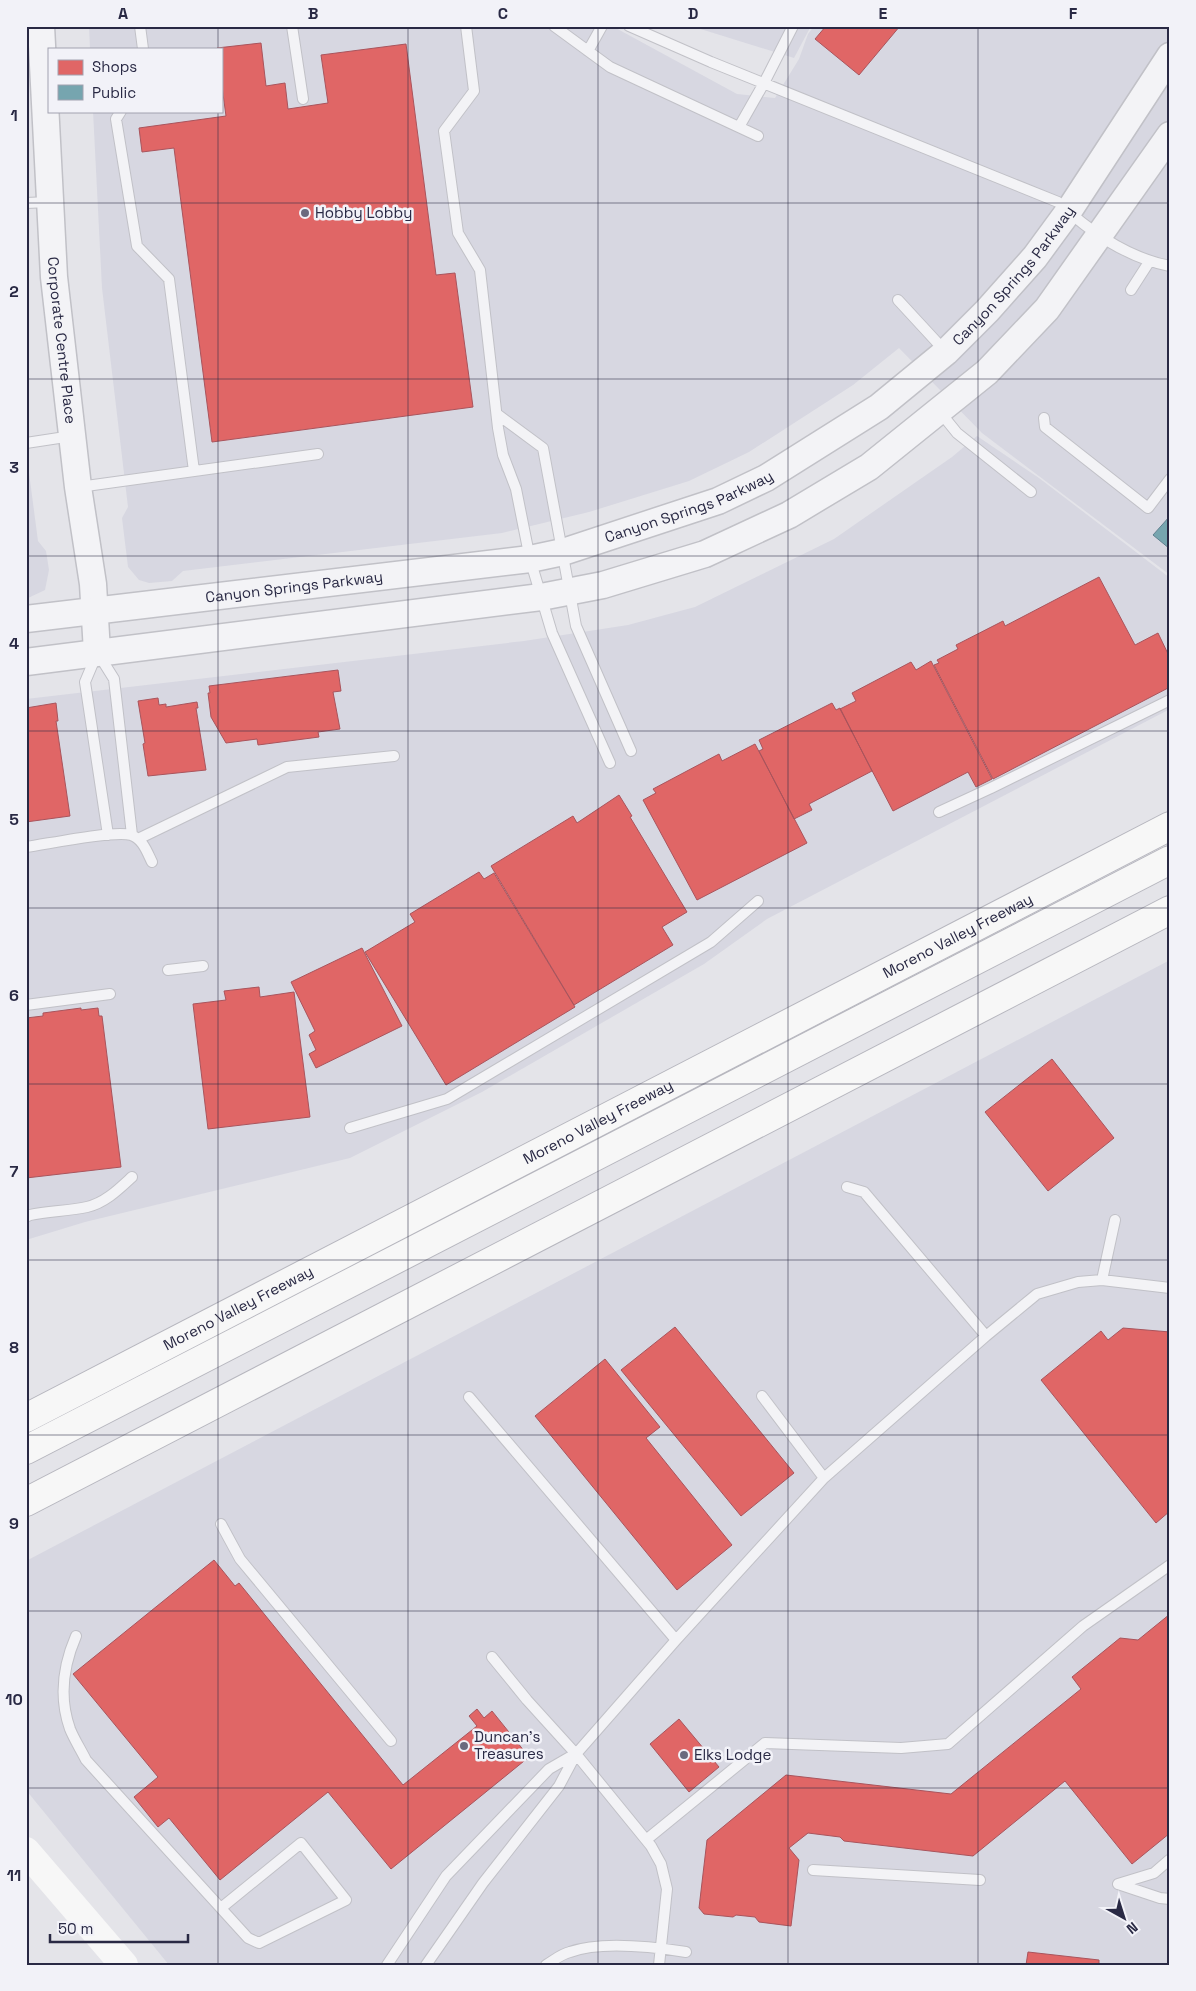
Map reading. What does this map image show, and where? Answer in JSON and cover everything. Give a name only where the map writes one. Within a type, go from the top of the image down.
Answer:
[{"type":"main road","name":"Moreno Valley Freeway","points":[[26,1418],[1166,826]]},
{"type":"main road","points":[[26,1450],[1170,860]]},
{"type":"main road","points":[[26,1502],[1170,910]]},
{"type":"main road","points":[[26,1851],[124,1965]]},
{"type":"street","name":"Corporate Centre Place","points":[[40,26],[38,202],[54,277],[78,487],[93,584],[98,652]]},
{"type":"street","name":"Canyon Springs Parkway","points":[[26,619],[530,559],[563,552],[718,501],[766,478],[879,407],[946,352],[988,311],[1029,264],[1068,212],[1170,56]]},
{"type":"street","points":[[26,662],[541,597],[603,585],[705,554],[789,515],[869,467],[940,412],[987,372],[1048,309],[1170,135]]},
{"type":"lane","points":[[140,26],[143,48]]},
{"type":"lane","points":[[292,26],[303,100]]},
{"type":"lane","points":[[466,26],[474,91],[444,131],[458,233],[480,270],[498,428],[503,455],[516,489],[530,559],[552,633],[610,763]]},
{"type":"lane","points":[[554,26],[610,67],[758,136]]},
{"type":"lane","points":[[588,51],[602,26]]},
{"type":"lane","points":[[629,26],[643,29],[764,84],[1058,202],[1099,237],[1149,262],[1170,266]]},
{"type":"lane","points":[[739,126],[764,84],[793,26]]},
{"type":"lane","points":[[120,112],[116,119],[137,246],[168,279],[194,471]]},
{"type":"lane","points":[[1131,290],[1149,262]]},
{"type":"lane","points":[[898,300],[946,352]]},
{"type":"lane","points":[[940,412],[957,433],[1031,492]]},
{"type":"lane","points":[[497,414],[543,448],[576,626],[631,751]]},
{"type":"lane","points":[[1044,418],[1045,427],[1148,508],[1170,479]]},
{"type":"lane","points":[[26,443],[72,436]]},
{"type":"lane","points":[[78,487],[318,454]]},
{"type":"lane","points":[[98,652],[85,682],[108,835]]},
{"type":"lane","points":[[98,652],[114,679],[135,837],[143,843],[152,862]]},
{"type":"lane","points":[[939,812],[992,788],[1170,700]]},
{"type":"lane","points":[[26,847],[108,835],[135,837],[288,767],[394,756]]},
{"type":"lane","points":[[350,1128],[447,1099],[711,942],[758,901]]},
{"type":"lane","points":[[168,970],[203,966]]},
{"type":"lane","points":[[26,1005],[110,994]]},
{"type":"lane","points":[[26,1217],[56,1210],[89,1206],[115,1193],[132,1177]]},
{"type":"lane","points":[[847,1187],[864,1192],[986,1336]]},
{"type":"lane","points":[[1102,1280],[1115,1220]]},
{"type":"lane","points":[[426,1965],[483,1883],[559,1786],[576,1754],[676,1640],[824,1478],[986,1336],[1037,1294],[1078,1282],[1102,1280],[1170,1288]]},
{"type":"lane","points":[[762,1396],[824,1478]]},
{"type":"lane","points":[[470,1397],[676,1640]]},
{"type":"lane","points":[[221,1524],[240,1559],[391,1741]]},
{"type":"lane","points":[[646,1840],[765,1743],[901,1748],[948,1744],[1083,1626],[1170,1564]]},
{"type":"lane","points":[[76,1636],[68,1653],[63,1705],[70,1730],[86,1760],[248,1938],[259,1943],[346,1900],[301,1843],[221,1908]]},
{"type":"lane","points":[[492,1657],[527,1700],[576,1754],[646,1840],[660,1864],[667,1889],[659,1965]]},
{"type":"lane","points":[[387,1965],[446,1876],[549,1769],[576,1754]]},
{"type":"lane","points":[[1169,1860],[1154,1873],[1118,1884],[1160,1898],[1170,1898]]},
{"type":"lane","points":[[814,1870],[980,1880]]},
{"type":"lane","points":[[546,1965],[570,1951],[607,1946],[661,1948],[686,1952]]},
{"type":"shaded area","points":[[89,26],[612,26],[737,94],[775,98],[799,59],[808,34],[814,26],[1170,26],[1170,575],[982,433],[899,348],[853,385],[749,452],[689,481],[589,512],[502,533],[183,571],[172,581],[149,583],[139,580],[128,567],[122,518],[128,507],[102,288],[93,112],[222,112],[222,48],[90,48]]},
{"type":"shaded area","points":[[691,26],[811,26],[794,58]]},
{"type":"shaded area","points":[[977,436],[1039,478],[1170,578],[1170,709],[767,919],[704,964],[482,1092],[350,1158],[85,1222],[26,1240],[26,699],[524,641],[628,625],[695,607],[834,539],[952,457]]},
{"type":"shaded area","points":[[26,450],[38,541],[46,551],[49,570],[45,590],[26,599]]},
{"type":"shaded area","points":[[1170,960],[1170,1965],[169,1965],[26,1790],[26,1561]]},
{"type":"building: Shops","points":[[826,26],[900,26],[859,75],[815,39]]},
{"type":"building: Shops","name":"Hobby Lobby","points":[[261,43],[266,86],[285,83],[288,109],[328,103],[321,55],[406,44],[436,275],[455,273],[473,407],[212,442],[174,148],[142,152],[139,128],[226,116],[222,86],[222,48],[217,48]]},
{"type":"building: Shops","points":[[1099,577],[1135,645],[1158,633],[1170,658],[1170,687],[993,779],[934,665],[939,663],[937,660],[958,649],[956,645],[1003,621],[1005,626]]},
{"type":"building: Shops","points":[[931,661],[992,779],[976,787],[968,772],[893,811],[840,709],[856,701],[852,693],[911,662],[916,670]]},
{"type":"building: Shops","points":[[338,670],[341,691],[333,692],[340,729],[318,732],[319,737],[258,745],[257,739],[226,743],[211,717],[209,686]]},
{"type":"building: Shops","points":[[158,698],[159,705],[166,704],[166,707],[197,702],[198,708],[196,708],[206,770],[148,776],[138,701]]},
{"type":"building: Shops","points":[[56,703],[58,721],[56,721],[70,816],[26,822],[26,708]]},
{"type":"building: Shops","points":[[832,703],[836,710],[840,708],[872,771],[809,804],[812,810],[794,819],[759,751],[763,749],[759,740]]},
{"type":"building: Shops","points":[[755,744],[807,843],[697,900],[643,800],[656,793],[653,789],[719,754],[722,761]]},
{"type":"building: Shops","points":[[619,795],[632,816],[630,817],[687,912],[662,927],[673,945],[574,1005],[491,866],[573,816],[577,823]]},
{"type":"building: Shops","points":[[479,872],[484,879],[494,873],[575,1007],[446,1085],[365,952],[415,922],[410,914]]},
{"type":"building: Shops","points":[[362,948],[402,1026],[316,1068],[309,1054],[316,1050],[309,1035],[315,1031],[291,982]]},
{"type":"building: Shops","points":[[259,987],[260,997],[294,992],[310,1117],[208,1129],[193,1004],[226,1000],[224,991]]},
{"type":"building: Shops","points":[[81,1008],[81,1010],[98,1008],[99,1016],[102,1016],[121,1167],[26,1178],[26,1018],[43,1016],[43,1013]]},
{"type":"building: Shops","points":[[1052,1059],[1114,1138],[1048,1191],[985,1112]]},
{"type":"building: Shops","points":[[675,1327],[794,1473],[741,1516],[621,1370]]},
{"type":"building: Shops","points":[[1123,1328],[1170,1332],[1170,1511],[1156,1523],[1041,1380],[1101,1331],[1108,1340]]},
{"type":"building: Shops","points":[[605,1359],[660,1427],[646,1438],[732,1545],[677,1590],[535,1416]]},
{"type":"building: Shops","points":[[214,1560],[235,1586],[239,1583],[403,1785],[477,1726],[469,1716],[477,1709],[484,1718],[492,1711],[529,1757],[391,1869],[328,1792],[220,1880],[169,1818],[158,1827],[134,1797],[158,1777],[73,1674]]},
{"type":"building: Shops","points":[[1170,1614],[1170,1833],[1132,1864],[1065,1781],[973,1856],[844,1841],[840,1837],[808,1833],[789,1848],[799,1860],[791,1926],[759,1922],[755,1917],[704,1914],[699,1908],[707,1840],[786,1775],[951,1794],[1081,1689],[1072,1677],[1120,1638],[1138,1640]]},
{"type":"building: Shops","name":"Elks Lodge","points":[[679,1719],[719,1767],[689,1792],[650,1744]]},
{"type":"building: Shops","points":[[1028,1952],[1099,1960],[1099,1965],[1026,1965]]},
{"type":"building: Public","points":[[1170,516],[1170,549],[1153,535]]},
{"type":"place","name":"Hobby Lobby","points":[[305,213]]},
{"type":"place","name":"Duncan’s Treasures","points":[[464,1746]]},
{"type":"place","name":"Elks Lodge","points":[[684,1755]]}]
